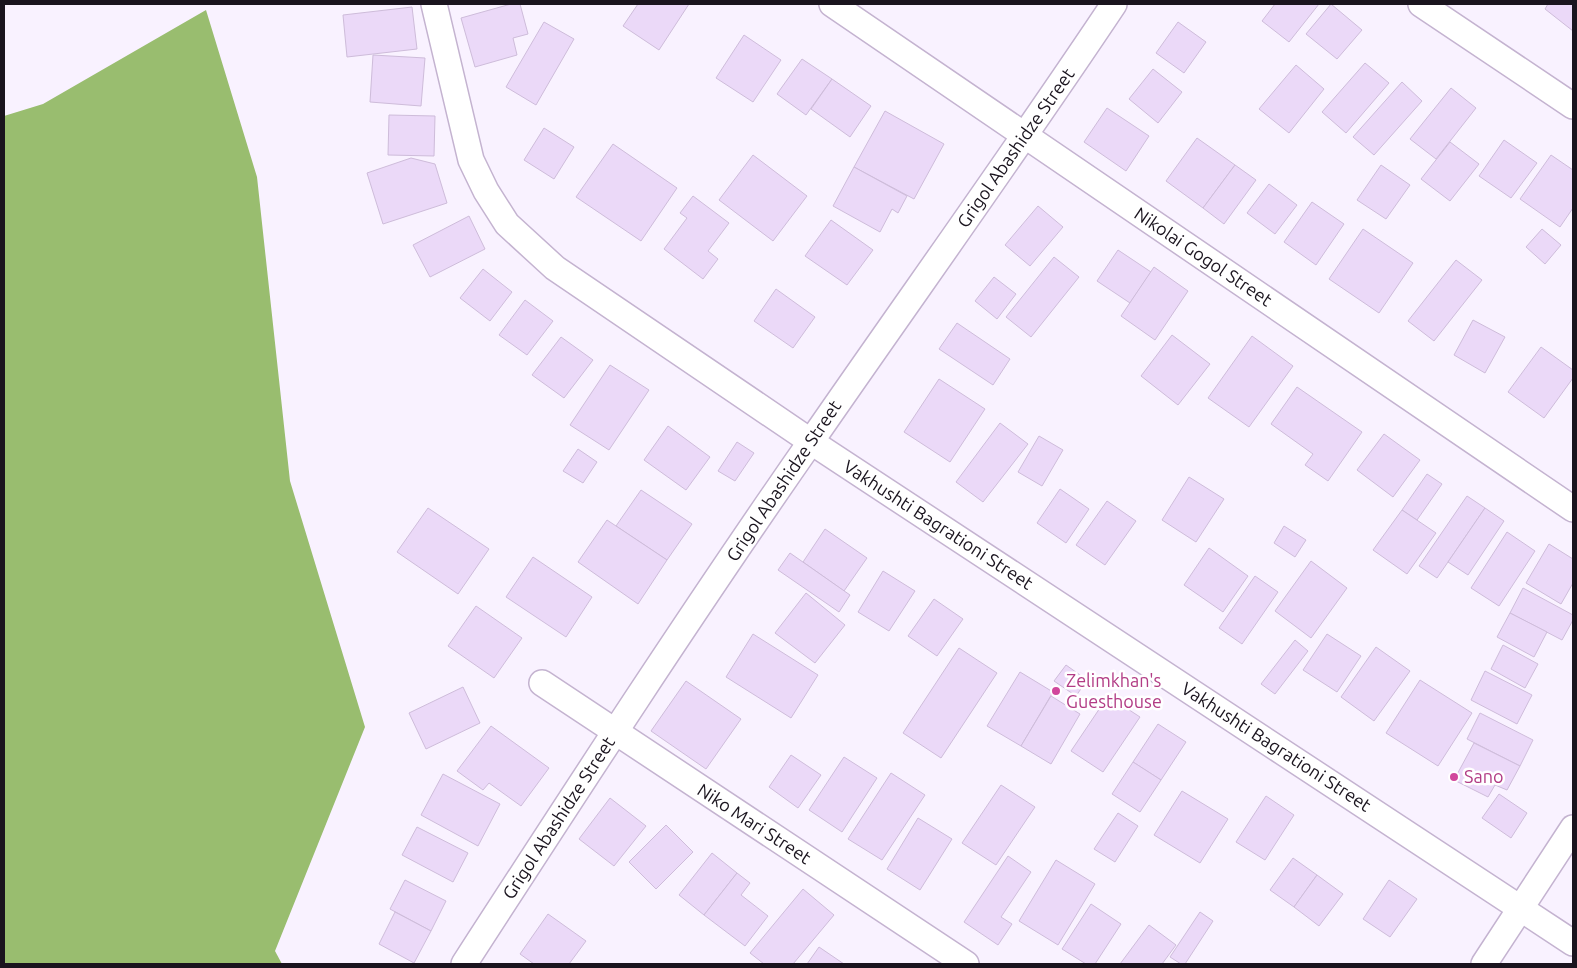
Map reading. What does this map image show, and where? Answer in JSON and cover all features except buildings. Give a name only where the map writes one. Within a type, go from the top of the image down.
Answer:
[{"type":"street","name":"Vakhushti Bagrationi Street","points":[[434,4],[471,160],[486,191],[507,224],[555,268],[810,441],[1573,942]]},
{"type":"street","name":"Nikolai Gogol Street","points":[[832,4],[1573,509]]},
{"type":"street","name":"Grigol Abashidze Street","points":[[464,964],[615,732],[810,441],[1026,136],[1114,4]]},
{"type":"street","points":[[1420,4],[1573,106]]},
{"type":"street","name":"Niko Mari Street","points":[[542,683],[966,964]]},
{"type":"street","points":[[1484,964],[1573,828]]},
{"type":"green space","points":[[206,10],[257,177],[290,481],[365,727],[275,951],[282,964],[4,964],[4,116],[43,104]]},
{"type":"place","name":"Zelimkhan's Guesthouse","points":[[1056,691]]},
{"type":"place","name":"Sano","points":[[1454,777]]}]
